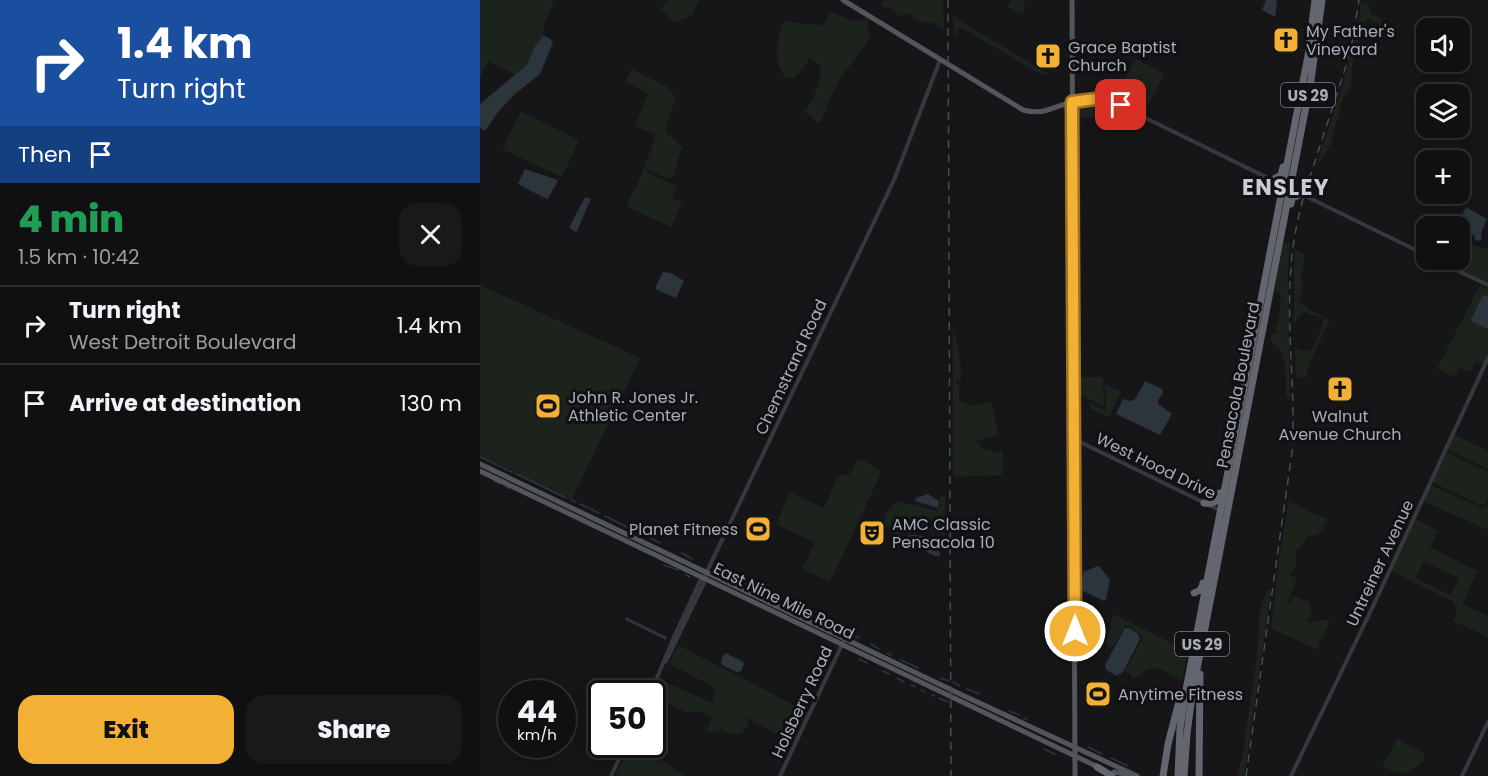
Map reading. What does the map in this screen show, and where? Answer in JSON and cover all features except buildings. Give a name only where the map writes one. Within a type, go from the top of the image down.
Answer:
[{"type":"highway","name":"Pensacola Boulevard","points":[[1229,466],[1279,249],[1296,118],[1308,56],[1315,0]]},
{"type":"highway","name":"Pensacola Boulevard","points":[[1178,776],[1182,711],[1193,651],[1210,564],[1244,428],[1255,332],[1311,80],[1321,0]]},
{"type":"highway","points":[[1287,187],[1301,106],[1299,102]]},
{"type":"highway","points":[[1272,180],[1281,175],[1292,124],[1296,118]]},
{"type":"highway","points":[[1279,249],[1282,246],[1293,198],[1302,195]]},
{"type":"highway","points":[[1264,285],[1267,292],[1264,321]]},
{"type":"highway","points":[[1204,503],[1213,504],[1219,499],[1229,466]]},
{"type":"highway","points":[[1224,512],[1230,474],[1229,466]]},
{"type":"highway","name":"Pensacola Boulevard","points":[[1185,776],[1190,713],[1216,575],[1224,512]]},
{"type":"highway","points":[[1194,593],[1202,588],[1206,570],[1210,564]]},
{"type":"highway","points":[[1202,645],[1201,637],[1207,603],[1204,595]]},
{"type":"highway","points":[[1199,776],[1199,680],[1209,610]]},
{"type":"highway","points":[[1165,776],[1172,732],[1193,651]]},
{"type":"highway","points":[[1097,766],[1114,775]]},
{"type":"main road","points":[[843,0],[1023,110],[1038,113],[1072,102]]},
{"type":"main road","points":[[1072,0],[1075,773]]},
{"type":"main road","name":"East Nine Mile Road","points":[[480,465],[636,538],[724,587],[756,600],[898,671],[946,687],[968,704],[996,717]]},
{"type":"main road","points":[[480,471],[539,498],[566,514],[576,516],[650,552],[659,553],[705,576]]},
{"type":"main road","points":[[499,480],[503,476],[532,488]]},
{"type":"main road","points":[[566,514],[574,510],[594,520],[599,520]]},
{"type":"main road","points":[[616,536],[698,578],[708,575],[760,603],[812,623]]},
{"type":"main road","points":[[616,536],[636,538]]},
{"type":"main road","name":"East Nine Mile Road","points":[[705,576],[747,591],[812,623],[843,644],[850,644],[915,672],[923,679],[959,697]]},
{"type":"main road","points":[[848,632],[852,639],[913,668],[915,672]]},
{"type":"main road","points":[[959,697],[984,705],[1019,722],[1025,732],[1068,750],[1075,748]]},
{"type":"main road","points":[[996,717],[1000,715],[1019,722]]},
{"type":"main road","points":[[996,717],[1097,766]]},
{"type":"main road","points":[[1025,732],[1034,731],[1061,741],[1137,776]]},
{"type":"main road","points":[[1061,741],[1072,740],[1075,735]]},
{"type":"main road","points":[[1075,756],[1084,754],[1130,776]]},
{"type":"main road","points":[[1075,773],[1080,763],[1087,762]]},
{"type":"main road","points":[[1114,775],[1114,772],[1130,776]]},
{"type":"street","name":"Chemstrand Road","points":[[656,680],[674,637],[896,177],[940,60]]},
{"type":"street","points":[[1072,102],[1099,98],[1111,100],[1416,250]]},
{"type":"street","points":[[1456,270],[1488,285]]},
{"type":"street","name":"Untreiner Avenue","points":[[1291,776],[1376,600],[1488,358]]},
{"type":"street","name":"West Hood Drive","points":[[1074,439],[1224,512]]},
{"type":"street","name":"Holsberry Road","points":[[780,776],[848,632]]},
{"type":"street","points":[[1462,776],[1488,722]]},
{"type":"street","points":[[611,776],[619,758]]},
{"type":"shaded area","points":[[480,0],[550,0],[554,3],[544,23],[543,36],[535,46],[527,65],[517,75],[488,61],[480,77]]},
{"type":"shaded area","points":[[667,0],[699,0],[692,15],[674,23],[661,9]]},
{"type":"shaded area","points":[[884,0],[943,0],[944,29],[933,23],[920,22],[908,13],[900,17],[892,8],[881,6]]},
{"type":"shaded area","points":[[1012,0],[1025,0],[1023,16],[1007,7]]},
{"type":"shaded area","points":[[1266,0],[1277,0],[1275,17],[1262,10]]},
{"type":"shaded area","points":[[1361,2],[1368,4],[1371,15],[1374,14],[1391,27],[1391,30],[1368,19],[1365,21],[1353,62],[1352,85],[1343,98],[1331,144],[1316,167],[1344,80],[1358,26]]},
{"type":"shaded area","points":[[831,12],[852,21],[867,20],[870,38],[841,77],[821,122],[818,123],[805,112],[817,90],[820,65],[810,58],[796,77],[784,76],[778,63],[777,49],[784,21],[823,26]]},
{"type":"shaded area","points":[[953,16],[1047,73],[1040,74],[962,28],[958,30],[954,38]]},
{"type":"shaded area","points":[[543,36],[553,42],[540,74],[515,94],[498,112],[485,131],[480,127],[480,104],[527,65],[535,46]]},
{"type":"shaded area","points":[[1136,59],[1164,74],[1143,116],[1111,101]]},
{"type":"shaded area","points":[[631,69],[668,87],[676,98],[665,129],[683,148],[674,176],[669,179],[646,169],[645,171],[677,186],[672,198],[682,203],[671,227],[626,206],[640,179],[656,135],[635,126],[648,94],[625,82]]},
{"type":"shaded area","points":[[1074,103],[1096,107],[1102,118],[1074,118]]},
{"type":"shaded area","points":[[521,112],[579,140],[562,177],[502,149]]},
{"type":"shaded area","points":[[525,169],[558,180],[548,199],[518,184]]},
{"type":"shaded area","points":[[586,197],[591,199],[576,232],[569,228]]},
{"type":"shaded area","points":[[1466,207],[1487,219],[1481,240],[1475,240],[1474,235],[1470,234],[1470,216],[1461,216]]},
{"type":"shaded area","points":[[1283,243],[1290,243],[1288,265],[1290,398],[1286,396],[1283,355],[1271,339],[1271,335],[1277,333],[1276,327],[1279,320],[1281,293],[1274,292]]},
{"type":"shaded area","points":[[1470,243],[1488,249],[1488,284],[1459,270],[1470,270]]},
{"type":"shaded area","points":[[1295,250],[1305,254],[1300,277],[1303,286],[1298,301],[1330,320],[1313,355],[1305,379],[1296,378],[1295,348],[1310,351],[1317,340],[1324,319],[1305,312],[1299,315],[1294,325]]},
{"type":"shaded area","points":[[663,272],[671,273],[684,281],[676,298],[655,288]]},
{"type":"shaded area","name":"John R. Jones Jr. Athletic Center","points":[[480,285],[640,358],[572,499],[568,500],[511,473],[512,470],[480,458]]},
{"type":"shaded area","points":[[1480,285],[1488,289],[1488,355],[1483,365],[1476,362],[1471,372],[1459,367],[1454,377],[1437,369]]},
{"type":"shaded area","points":[[1483,295],[1488,296],[1488,329],[1471,320]]},
{"type":"shaded area","points":[[953,328],[961,369],[960,382],[956,382],[960,385],[959,400],[972,406],[992,402],[998,435],[975,441],[976,443],[981,442],[982,448],[996,452],[1003,451],[1002,475],[953,477]]},
{"type":"shaded area","points":[[1075,377],[1103,377],[1104,406],[1075,393]]},
{"type":"shaded area","points":[[1145,381],[1162,389],[1163,393],[1158,404],[1172,414],[1160,435],[1116,414],[1123,399],[1131,401],[1135,399]]},
{"type":"shaded area","points":[[1105,384],[1121,392],[1109,417],[1090,409],[1089,402],[1105,410]]},
{"type":"shaded area","points":[[1454,435],[1488,451],[1488,469],[1447,449]]},
{"type":"shaded area","points":[[1446,452],[1488,472],[1488,497],[1485,504],[1480,505],[1432,482]]},
{"type":"shaded area","points":[[858,458],[882,471],[830,582],[802,569],[815,543],[776,524],[790,492],[824,508],[838,476],[850,474]]},
{"type":"shaded area","points":[[1431,485],[1479,507],[1483,508],[1488,503],[1488,530],[1423,501]]},
{"type":"shaded area","points":[[928,494],[939,501],[938,508],[915,501],[916,498]]},
{"type":"shaded area","points":[[940,495],[945,497],[945,536],[930,530],[915,528],[904,529],[899,537],[891,536],[893,530],[884,525],[886,514],[892,506],[898,501],[937,511],[940,506]]},
{"type":"shaded area","points":[[1289,500],[1327,519],[1317,535],[1308,536],[1296,550],[1297,560],[1289,574],[1297,579],[1288,602],[1290,603],[1293,595],[1310,603],[1312,614],[1307,620],[1308,623],[1330,621],[1317,650],[1271,628]]},
{"type":"shaded area","points":[[1415,519],[1438,531],[1430,547],[1477,571],[1463,604],[1488,616],[1488,637],[1453,621],[1457,612],[1454,602],[1391,571]],"holes":[[[1424,561],[1459,578],[1451,595],[1415,578]]]},
{"type":"shaded area","points":[[906,536],[933,539],[938,545],[940,556],[935,556],[907,542]]},
{"type":"shaded area","points":[[1098,566],[1110,580],[1104,601],[1081,590],[1083,572]]},
{"type":"shaded area","points":[[1267,590],[1271,591],[1244,776],[1237,776],[1242,758],[1256,664],[1259,614]]},
{"type":"shaded area","points":[[1113,614],[1188,651],[1182,680],[1153,668],[1131,679],[1132,675],[1125,671],[1143,637],[1132,628],[1125,626],[1111,648],[1106,644]]},
{"type":"shaded area","points":[[626,617],[667,637],[666,640],[625,620]]},
{"type":"shaded area","points":[[1125,628],[1138,634],[1140,639],[1123,672],[1117,676],[1106,670],[1105,665]]},
{"type":"shaded area","points":[[678,645],[809,713],[794,743],[745,717],[749,725],[741,734],[731,734],[719,728],[718,731],[723,733],[710,732],[706,730],[712,717],[704,712],[685,712],[666,703],[666,682],[712,703],[716,688],[669,664]]},
{"type":"shaded area","points":[[726,653],[743,662],[741,671],[737,672],[722,665],[721,661]]},
{"type":"shaded area","points":[[1397,739],[1424,753],[1424,760],[1409,772],[1402,773],[1382,767]]},
{"type":"shaded area","points":[[623,758],[655,758],[685,776],[615,776]]},
{"type":"waterway","points":[[480,457],[512,472]]},
{"type":"waterway","points":[[517,474],[564,497]]},
{"type":"waterway","points":[[494,481],[500,484]]},
{"type":"waterway","points":[[571,500],[576,502]]},
{"type":"waterway","points":[[580,504],[599,513]]},
{"type":"waterway","points":[[605,516],[633,530]]},
{"type":"waterway","points":[[649,537],[660,543]]},
{"type":"waterway","points":[[682,553],[692,559]]},
{"type":"waterway","points":[[664,565],[678,570]]},
{"type":"waterway","points":[[715,569],[723,574]]},
{"type":"waterway","points":[[686,575],[690,577]]},
{"type":"waterway","points":[[729,577],[738,581]]},
{"type":"waterway","points":[[744,584],[755,589]]},
{"type":"waterway","points":[[762,592],[779,601]]},
{"type":"waterway","points":[[785,604],[793,608]]},
{"type":"waterway","points":[[806,613],[811,616]]},
{"type":"waterway","points":[[820,620],[828,624]]},
{"type":"waterway","points":[[833,626],[843,631]]},
{"type":"waterway","points":[[852,630],[852,635],[859,638]]},
{"type":"waterway","points":[[871,644],[879,649]]},
{"type":"waterway","points":[[887,653],[891,655]]},
{"type":"waterway","points":[[859,659],[867,663]]},
{"type":"waterway","points":[[901,660],[918,668]]},
{"type":"waterway","points":[[883,671],[889,674]]},
{"type":"waterway","points":[[897,678],[904,682]]},
{"type":"waterway","points":[[940,678],[949,681]]},
{"type":"waterway","points":[[953,682],[960,686]]},
{"type":"waterway","points":[[911,685],[915,687]]},
{"type":"waterway","points":[[967,689],[979,694]]},
{"type":"waterway","points":[[921,690],[925,692]]},
{"type":"waterway","points":[[939,698],[948,702]]},
{"type":"waterway","points":[[1009,711],[1020,715]]},
{"type":"waterway","points":[[1088,747],[1102,754]]},
{"type":"waterway","points":[[1044,749],[1055,754]]},
{"type":"waterway","points":[[1111,758],[1128,766]]},
{"type":"railway","points":[[948,0],[951,776]]},
{"type":"railway","points":[[1246,776],[1292,452],[1290,291],[1293,249],[1304,195],[1346,66],[1359,0]]},
{"type":"place","name":"My Father's Vineyard","points":[[1286,40]]},
{"type":"place","name":"Grace Baptist Church","points":[[1048,56]]},
{"type":"place","name":"Walnut Avenue Church","points":[[1340,389]]},
{"type":"place","name":"John R. Jones Jr. Athletic Center","points":[[548,406]]},
{"type":"place","name":"Planet Fitness","points":[[758,529]]},
{"type":"place","name":"AMC Classic Pensacola 10","points":[[872,533]]},
{"type":"place","name":"Anytime Fitness","points":[[1098,694]]},
{"type":"district","name":"ENSLEY","points":[[1286,187]]},
{"type":"route","points":[[1075,631],[1072,102],[1103,98],[1121,105]]}]
